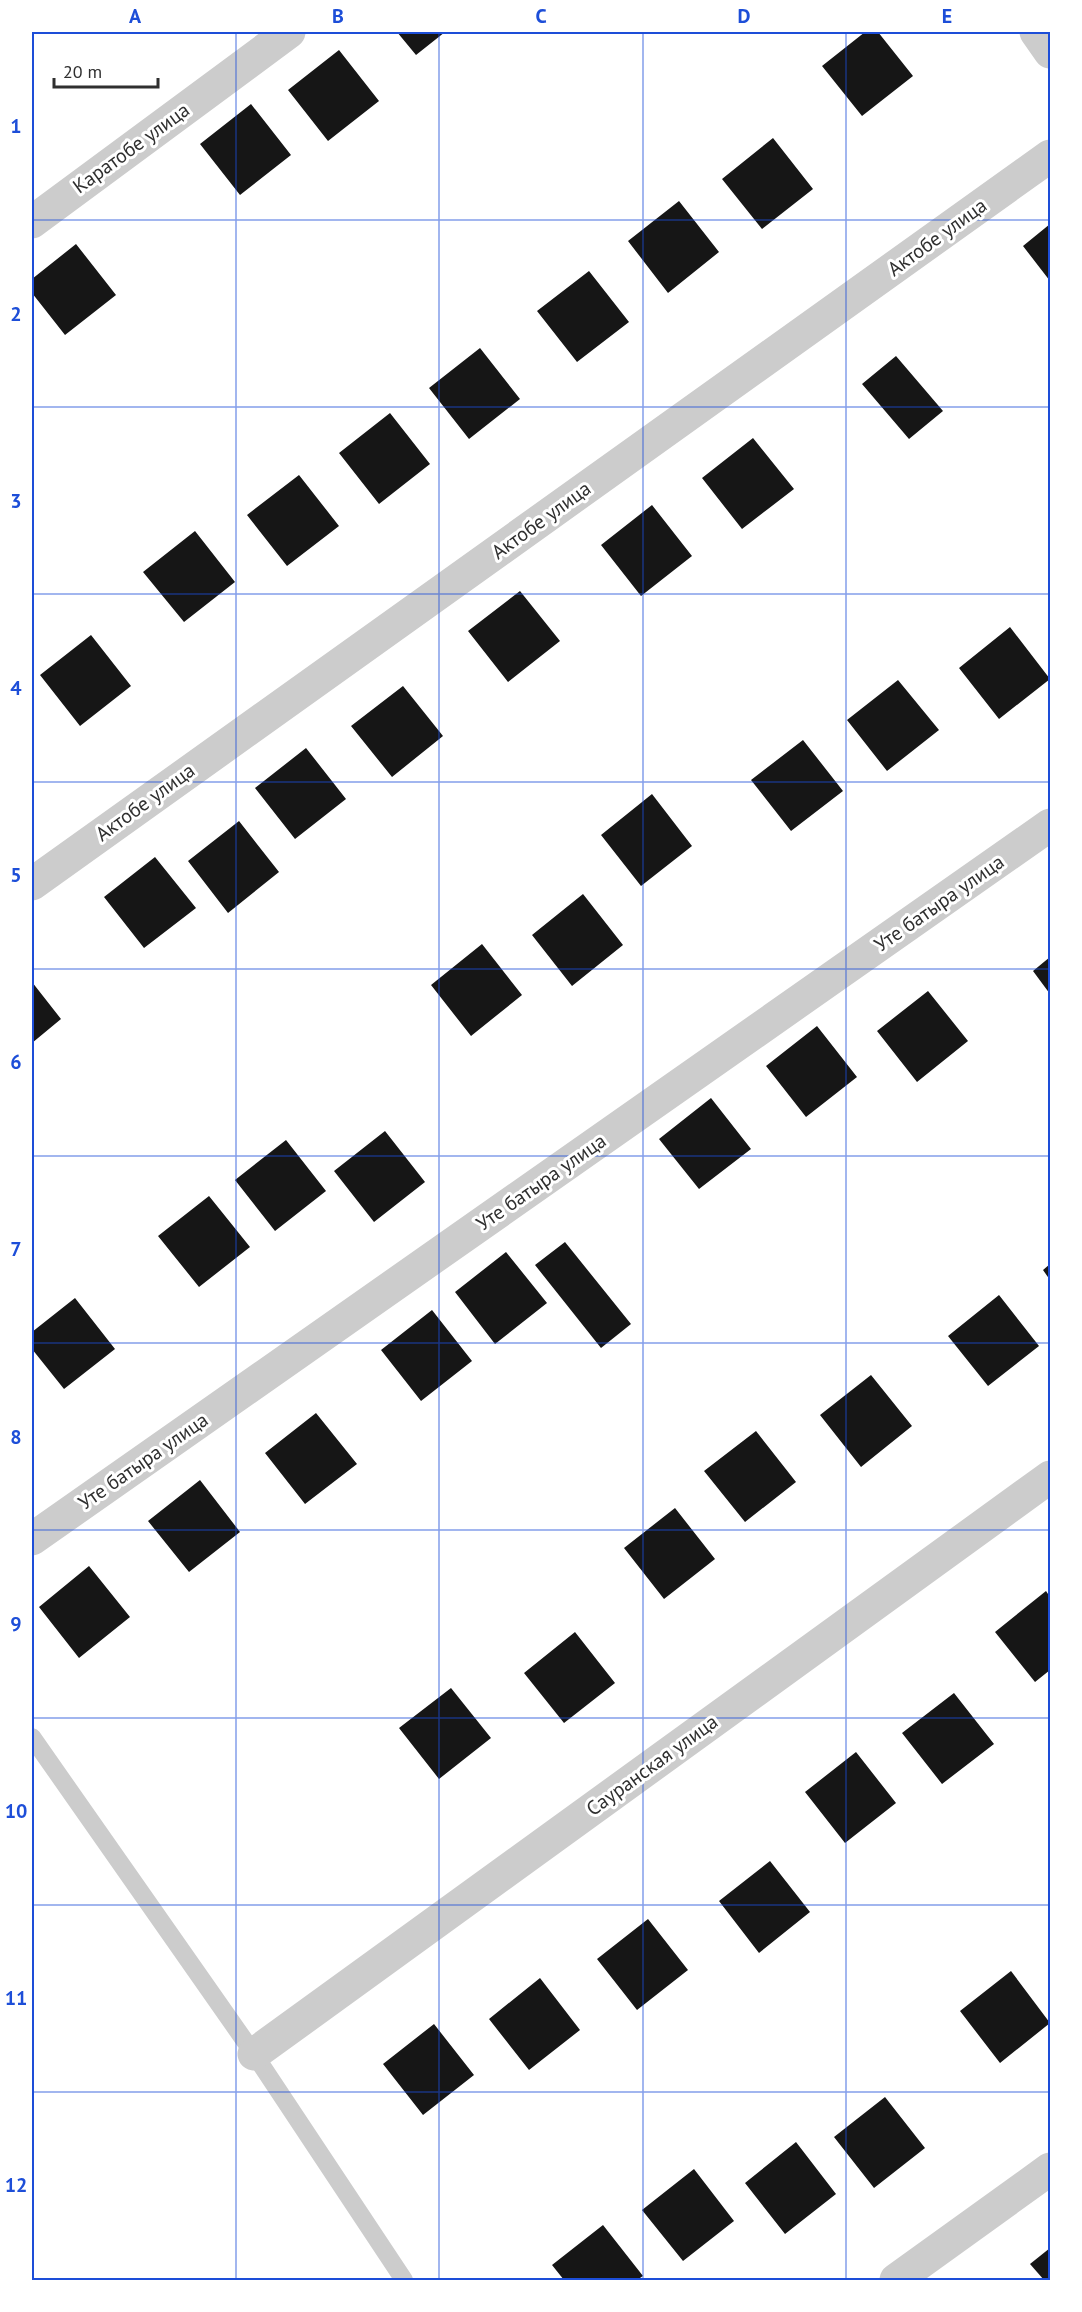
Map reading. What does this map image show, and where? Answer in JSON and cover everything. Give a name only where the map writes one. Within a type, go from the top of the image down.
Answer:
[{"type":"street","name":"Каратобе улица","points":[[32,222],[290,32]]},
{"type":"street","points":[[1036,32],[1050,52]]},
{"type":"street","name":"Актобе улица","points":[[32,884],[1050,156]]},
{"type":"street","name":"Уте батыра улица","points":[[32,1539],[1050,825]]},
{"type":"street","name":"Сауранская улица","points":[[254,2054],[1050,1477]]},
{"type":"street","points":[[896,2280],[1050,2169]]},
{"type":"lane","points":[[32,1737],[254,2054],[404,2280]]},
{"type":"building","points":[[397,32],[445,32],[416,55]]},
{"type":"building","points":[[865,32],[878,32],[913,76],[862,116],[822,66]]},
{"type":"building","points":[[339,50],[379,101],[328,141],[288,90]]},
{"type":"building","points":[[251,104],[291,155],[240,195],[200,144]]},
{"type":"building","points":[[773,138],[813,189],[762,229],[722,179]]},
{"type":"building","points":[[679,201],[719,252],[668,293],[628,241]]},
{"type":"building","points":[[1050,224],[1050,281],[1023,246]]},
{"type":"building","points":[[76,244],[116,295],[65,335],[32,293],[32,279]]},
{"type":"building","points":[[589,271],[629,322],[577,362],[537,311]]},
{"type":"building","points":[[480,348],[520,399],[469,439],[429,388]]},
{"type":"building","points":[[896,356],[943,411],[909,439],[862,384]]},
{"type":"building","points":[[390,413],[430,464],[379,504],[339,453]]},
{"type":"building","points":[[753,438],[794,489],[742,529],[702,478]]},
{"type":"building","points":[[299,475],[339,526],[287,566],[247,515]]},
{"type":"building","points":[[652,505],[692,556],[641,596],[601,545]]},
{"type":"building","points":[[195,531],[235,582],[184,622],[143,572]]},
{"type":"building","points":[[520,591],[560,641],[508,682],[468,631]]},
{"type":"building","points":[[1010,627],[1050,679],[999,719],[959,668]]},
{"type":"building","points":[[91,635],[131,686],[80,726],[40,675]]},
{"type":"building","points":[[898,680],[939,730],[887,771],[847,720]]},
{"type":"building","points":[[403,686],[443,736],[392,777],[351,726]]},
{"type":"building","points":[[803,740],[843,791],[791,831],[751,780]]},
{"type":"building","points":[[306,748],[346,799],[295,839],[255,788]]},
{"type":"building","points":[[652,794],[692,846],[641,886],[601,835]]},
{"type":"building","points":[[239,821],[279,872],[228,913],[188,861]]},
{"type":"building","points":[[155,857],[196,908],[144,948],[104,897]]},
{"type":"building","points":[[583,894],[623,945],[572,986],[532,935]]},
{"type":"building","points":[[482,944],[522,995],[471,1036],[431,985]]},
{"type":"building","points":[[1050,957],[1050,994],[1033,971]]},
{"type":"building","points":[[32,982],[61,1019],[32,1043]]},
{"type":"building","points":[[928,991],[968,1041],[917,1082],[877,1031]]},
{"type":"building","points":[[817,1026],[857,1077],[806,1117],[766,1066]]},
{"type":"building","points":[[711,1098],[751,1149],[699,1189],[659,1139]]},
{"type":"building","points":[[385,1131],[425,1182],[374,1222],[334,1171]]},
{"type":"building","points":[[286,1140],[326,1191],[275,1231],[235,1180]]},
{"type":"building","points":[[209,1196],[250,1247],[199,1287],[158,1236]]},
{"type":"building","points":[[565,1242],[631,1324],[601,1348],[535,1265]]},
{"type":"building","points":[[506,1252],[547,1303],[495,1344],[455,1292]]},
{"type":"building","points":[[1050,1264],[1050,1280],[1043,1270]]},
{"type":"building","points":[[999,1295],[1039,1346],[988,1386],[948,1336]]},
{"type":"building","points":[[75,1298],[115,1349],[64,1389],[32,1349],[32,1332]]},
{"type":"building","points":[[432,1310],[472,1361],[421,1401],[381,1350]]},
{"type":"building","points":[[871,1375],[912,1426],[861,1467],[820,1415]]},
{"type":"building","points":[[316,1413],[357,1464],[305,1504],[265,1453]]},
{"type":"building","points":[[756,1431],[796,1482],[745,1522],[704,1471]]},
{"type":"building","points":[[200,1480],[240,1532],[189,1572],[148,1521]]},
{"type":"building","points":[[675,1508],[715,1559],[664,1599],[624,1548]]},
{"type":"building","points":[[89,1566],[130,1617],[79,1658],[39,1607]]},
{"type":"building","points":[[1046,1591],[1050,1597],[1050,1670],[1035,1682],[995,1632]]},
{"type":"building","points":[[575,1632],[615,1683],[564,1723],[524,1673]]},
{"type":"building","points":[[451,1688],[491,1738],[439,1779],[399,1728]]},
{"type":"building","points":[[954,1693],[994,1744],[942,1784],[902,1733]]},
{"type":"building","points":[[856,1752],[896,1803],[845,1843],[805,1792]]},
{"type":"building","points":[[770,1861],[810,1912],[759,1953],[719,1901]]},
{"type":"building","points":[[648,1919],[688,1970],[637,2010],[597,1959]]},
{"type":"building","points":[[1011,1971],[1050,2023],[1000,2063],[960,2011]]},
{"type":"building","points":[[540,1978],[580,2030],[529,2070],[489,2019]]},
{"type":"building","points":[[434,2024],[474,2075],[423,2115],[383,2064]]},
{"type":"building","points":[[885,2097],[925,2148],[874,2188],[834,2137]]},
{"type":"building","points":[[796,2142],[836,2194],[785,2234],[745,2183]]},
{"type":"building","points":[[694,2169],[734,2221],[683,2261],[642,2210]]},
{"type":"building","points":[[603,2225],[643,2276],[637,2280],[564,2280],[552,2265]]},
{"type":"building","points":[[1050,2248],[1050,2280],[1044,2280],[1030,2264]]}]
